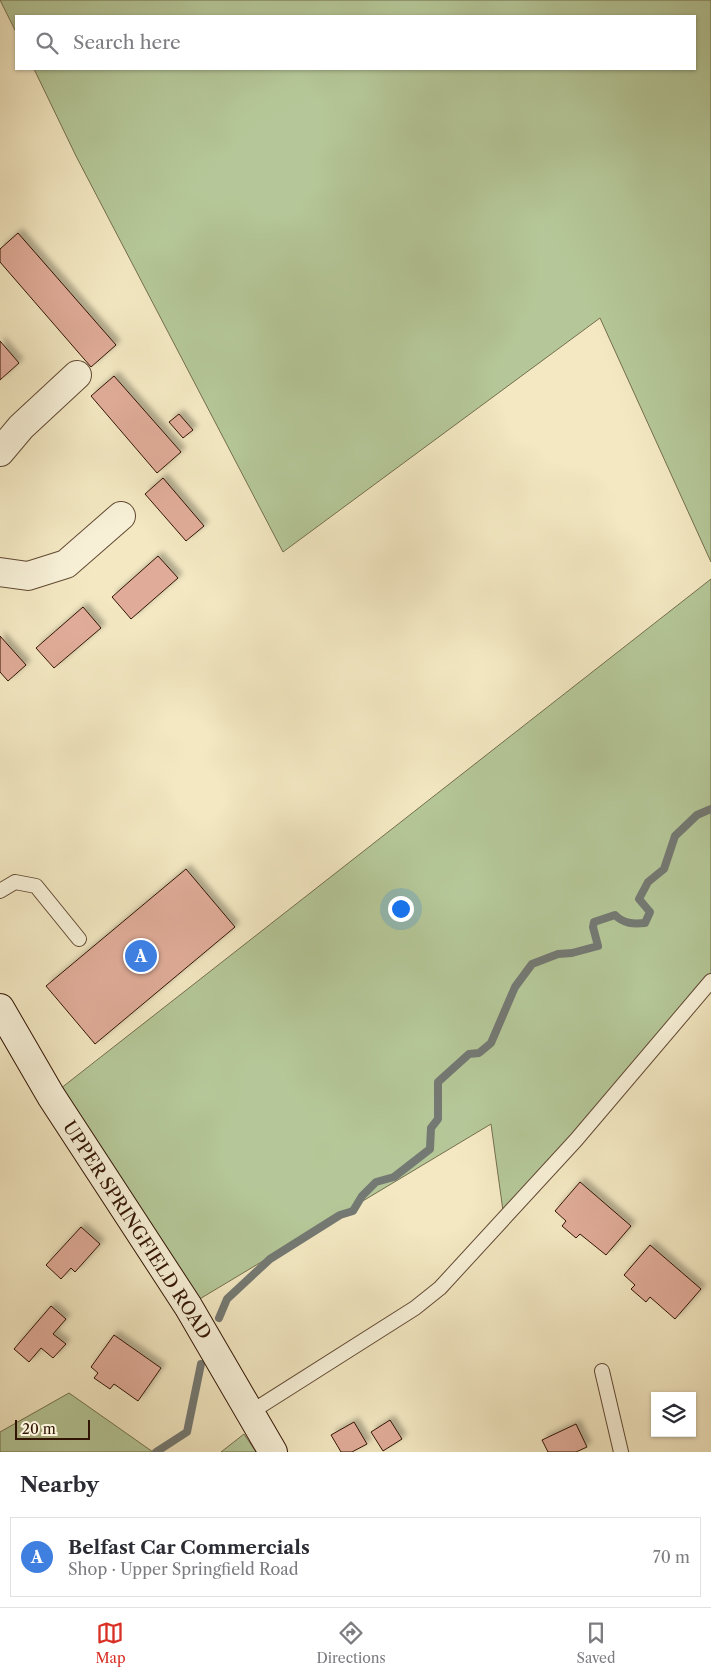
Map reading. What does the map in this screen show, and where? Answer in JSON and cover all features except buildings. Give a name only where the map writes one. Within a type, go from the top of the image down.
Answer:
[{"type":"main road","points":[[0,451],[21,427],[77,375]]},
{"type":"main road","points":[[0,572],[28,576],[66,564],[121,516]]},
{"type":"main road","name":"UPPER SPRINGFIELD ROAD","points":[[0,1008],[51,1096],[188,1306],[273,1452]]},
{"type":"lane","points":[[0,891],[15,882],[36,886],[79,939]]},
{"type":"lane","points":[[251,1412],[415,1308],[440,1288],[576,1140],[711,981]]},
{"type":"lane","points":[[602,1371],[621,1452]]},
{"type":"green space","points":[[0,0],[711,0],[711,562],[600,318],[283,552],[76,156],[34,70],[696,70],[696,15],[15,15],[15,30]]},
{"type":"green space","points":[[711,579],[711,980],[504,1218],[491,1124],[188,1306],[51,1096]]},
{"type":"green space","points":[[69,1393],[153,1452],[0,1452],[0,1432]]},
{"type":"green space","points":[[244,1434],[256,1452],[221,1452]]},
{"type":"waterway","points":[[219,1318],[227,1299],[270,1259],[340,1215],[353,1211],[362,1196],[376,1182],[394,1177],[430,1149],[431,1128],[438,1119],[438,1082],[469,1054],[479,1053],[491,1043],[515,987],[532,964],[558,954],[572,953],[598,946],[593,927],[594,922],[615,915],[629,923],[645,923],[650,912],[639,899],[648,882],[664,869],[675,836],[697,815],[711,809]]},
{"type":"waterway","points":[[156,1452],[187,1432],[201,1364]]},
{"type":"place","name":"Belfast Car Commercials","points":[[141,956]]}]
